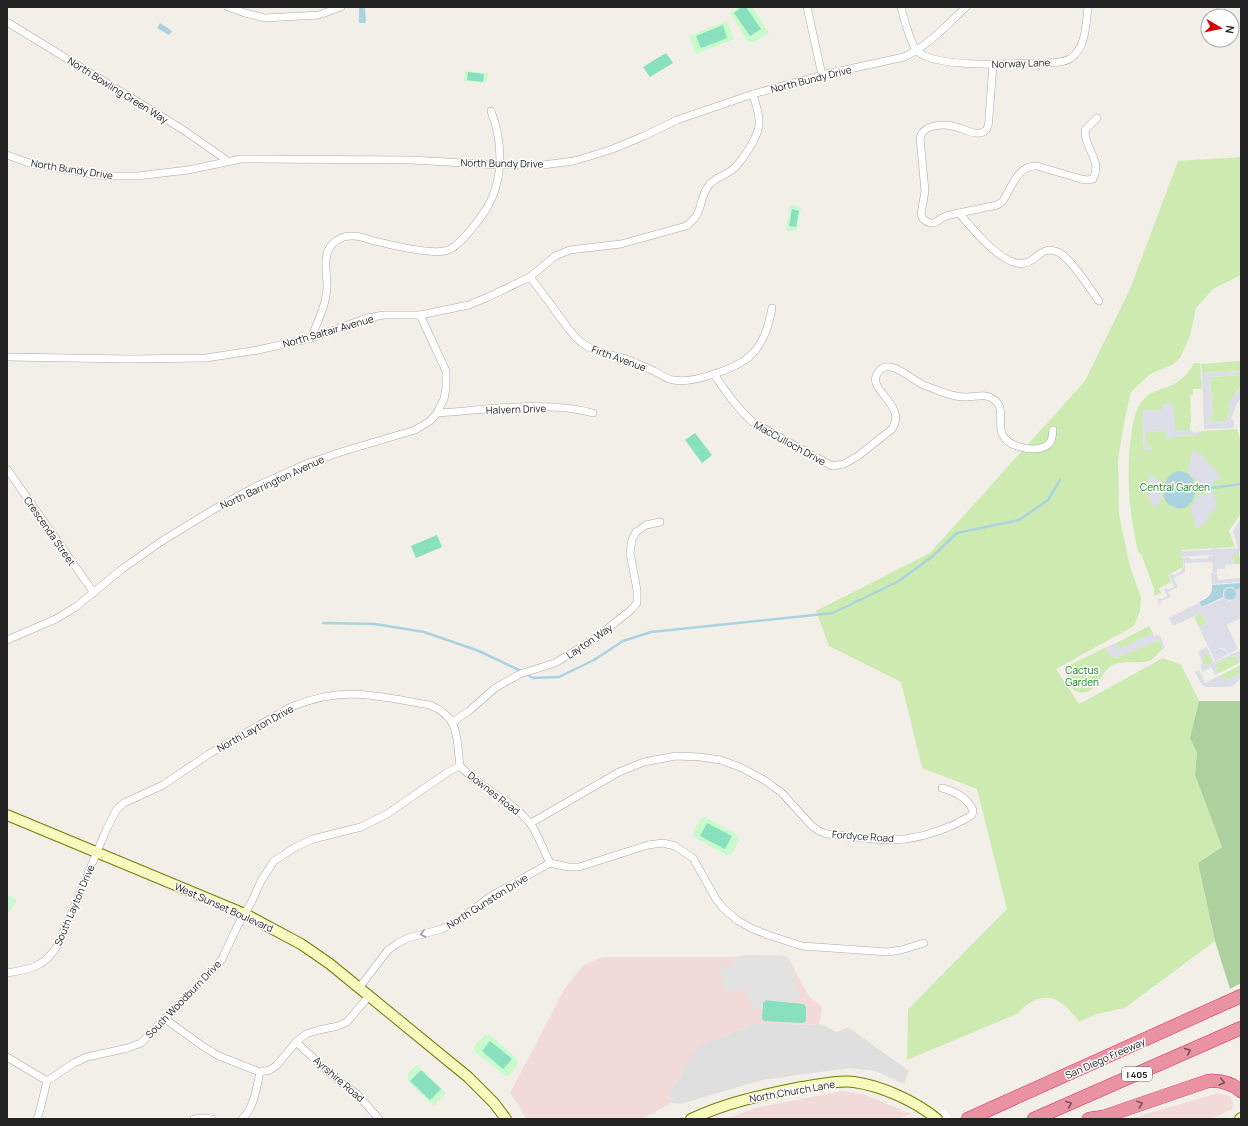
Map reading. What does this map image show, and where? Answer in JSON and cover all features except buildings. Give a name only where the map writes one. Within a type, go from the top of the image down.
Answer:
[{"type":"highway","name":"San Diego Freeway","points":[[968,1119],[1241,996]]},
{"type":"highway","points":[[988,1119],[1241,1005]]},
{"type":"highway","name":"I 405","points":[[1034,1119],[1241,1028]]},
{"type":"highway","points":[[1089,1119],[1103,1117],[1208,1082],[1214,1081],[1226,1083],[1241,1091]]},
{"type":"main road","name":"West Sunset Boulevard","points":[[7,815],[245,914],[301,944],[330,964],[468,1077],[494,1103],[506,1119]]},
{"type":"main road","name":"North Church Lane","points":[[691,1119],[711,1110],[753,1097],[818,1084],[852,1081],[881,1088],[915,1104],[937,1119]]},
{"type":"street","points":[[228,7],[265,18],[319,15],[341,7]]},
{"type":"street","points":[[807,7],[822,75]]},
{"type":"street","points":[[901,7],[907,28],[917,52]]},
{"type":"street","name":"North Bundy Drive","points":[[7,155],[32,164],[106,176],[137,176],[180,171],[241,159],[411,160],[499,165],[543,165],[574,161],[610,150],[677,120],[753,94],[822,75],[904,57],[917,52],[966,7]]},
{"type":"street","name":"Norway Lane","points":[[917,52],[928,58],[957,63],[993,65],[1057,62],[1071,59],[1078,52],[1082,41],[1088,7]]},
{"type":"street","name":"North Bowling Green Way","points":[[7,22],[182,129],[228,161]]},
{"type":"street","points":[[993,65],[988,126],[985,130],[979,133],[972,133],[954,126],[943,126],[929,128],[923,132],[920,138],[925,191],[921,214],[923,219],[927,222],[932,224],[946,216],[997,205],[1002,202],[1019,174],[1030,166],[1037,166],[1081,179],[1093,179],[1097,167],[1085,136],[1085,130],[1097,118]]},
{"type":"street","name":"North Saltair Avenue","points":[[7,356],[206,358],[258,350],[311,338],[367,318],[384,316],[420,316],[469,304],[488,297],[530,277],[554,256],[570,250],[621,244],[686,226],[694,220],[699,213],[704,192],[710,183],[737,166],[755,138],[760,122],[753,94]]},
{"type":"street","points":[[311,338],[325,301],[327,287],[326,262],[328,250],[335,241],[346,236],[359,236],[410,249],[435,252],[448,250],[462,240],[484,213],[493,197],[498,183],[500,142],[497,126],[491,111]]},
{"type":"street","points":[[959,213],[992,249],[1006,259],[1025,263],[1032,260],[1038,254],[1048,250],[1058,252],[1071,264],[1099,301]]},
{"type":"street","name":"Firth Avenue","points":[[530,277],[570,331],[580,342],[594,350],[641,364],[671,380],[695,380],[714,374],[739,363],[753,354],[762,340],[768,326],[772,308]]},
{"type":"street","points":[[420,316],[446,371],[446,388],[444,399],[438,413]]},
{"type":"street","name":"MacCulloch Drive","points":[[714,374],[745,416],[754,423],[832,466],[844,464],[858,456],[892,429],[896,424],[897,416],[895,408],[876,384],[876,377],[880,370],[886,367],[893,367],[925,386],[960,397],[988,396],[995,399],[1001,412],[1001,430],[1004,438],[1010,444],[1037,449],[1043,448],[1048,446],[1051,442],[1053,430]]},
{"type":"street","name":"Halvern Drive","points":[[438,413],[529,407],[577,409],[593,413]]},
{"type":"street","name":"North Barrington Avenue","points":[[7,640],[56,619],[77,606],[122,569],[162,541],[222,504],[306,464],[415,430],[430,421],[438,413]]},
{"type":"street","name":"Crescenda Street","points":[[7,469],[94,593]]},
{"type":"street","name":"Layton Way","points":[[452,722],[469,711],[495,688],[520,674],[555,663],[593,640],[631,610],[637,603],[637,590],[630,552],[632,540],[636,532],[646,525],[660,522]]},
{"type":"street","name":"North Layton Drive","points":[[97,852],[112,817],[124,803],[163,785],[209,754],[251,729],[291,707],[304,702],[330,696],[354,694],[430,705],[441,710],[452,722],[458,738],[460,766]]},
{"type":"street","name":"Fordyce Road","points":[[530,823],[619,772],[644,762],[676,756],[721,760],[742,768],[764,780],[781,792],[812,826],[818,831],[828,834],[883,839],[905,839],[928,834],[972,815],[973,810],[966,801],[952,791],[942,788]]},
{"type":"street","name":"Downes Road","points":[[460,766],[470,776],[520,812],[530,823],[550,863]]},
{"type":"street","name":"South Woodburn Drive","points":[[47,1081],[87,1056],[128,1048],[141,1043],[222,959],[261,881],[274,860],[313,839],[361,827],[386,814],[448,772],[460,766]]},
{"type":"street","points":[[550,863],[568,867],[579,867],[648,845],[662,843],[675,846],[693,858],[716,899],[723,908],[737,920],[768,935],[802,946],[888,952],[901,950],[924,943]]},
{"type":"street","name":"South Layton Drive","points":[[7,972],[38,966],[52,954],[58,945],[97,852]]},
{"type":"street","name":"North Gunston Drive","points":[[359,988],[388,950],[398,943],[408,938],[442,929],[459,920],[490,896],[550,863]]},
{"type":"street","points":[[165,1018],[204,1047],[219,1056],[260,1072],[270,1070],[277,1065],[296,1042],[306,1034],[338,1026],[347,1022],[369,996]]},
{"type":"street","name":"Ayrshire Road","points":[[296,1042],[335,1078],[357,1094],[379,1119]]},
{"type":"street","points":[[7,1057],[47,1081],[37,1119]]},
{"type":"street","points":[[242,1119],[250,1110],[254,1101],[260,1072]]},
{"type":"street","points":[[194,1119],[212,1119]]},
{"type":"shaded area","points":[[1241,371],[1241,375],[1210,377],[1213,417],[1208,418],[1208,421],[1226,422],[1230,407],[1227,406],[1233,396],[1241,388],[1241,398],[1236,405],[1231,419],[1234,420],[1234,428],[1204,429],[1202,373]]},
{"type":"shaded area","points":[[1162,404],[1173,404],[1175,430],[1190,430],[1194,433],[1201,431],[1201,435],[1172,436],[1172,439],[1166,439],[1166,431],[1146,432],[1146,446],[1152,446],[1152,450],[1144,450],[1142,410],[1162,410]]},
{"type":"shaded area","points":[[1192,450],[1203,455],[1204,459],[1216,469],[1220,479],[1213,482],[1213,486],[1205,485],[1204,483],[1197,484],[1195,479],[1188,473]]},
{"type":"shaded area","points":[[1150,475],[1161,481],[1159,492],[1162,502],[1152,507],[1147,493]]},
{"type":"shaded area","points":[[1213,491],[1217,507],[1209,514],[1209,518],[1206,522],[1196,529],[1190,506],[1195,502],[1198,494],[1205,495],[1206,492]]},
{"type":"shaded area","points":[[1241,519],[1241,548],[1239,554],[1233,554],[1234,564],[1225,565],[1225,569],[1217,569],[1217,573],[1213,574],[1217,574],[1218,580],[1241,578],[1241,587],[1240,582],[1212,584],[1212,562],[1185,563],[1185,572],[1174,578],[1178,587],[1168,592],[1171,597],[1161,601],[1162,603],[1159,604],[1157,599],[1167,596],[1164,589],[1167,588],[1168,590],[1174,587],[1169,575],[1174,575],[1182,571],[1181,569],[1184,567],[1183,558],[1208,558],[1209,556],[1212,556],[1211,552],[1211,555],[1180,557],[1180,551],[1211,550],[1211,547],[1216,547],[1217,549],[1238,548],[1233,531]]},
{"type":"shaded area","points":[[1229,587],[1236,589],[1241,587],[1241,618],[1227,625],[1238,649],[1229,654],[1226,649],[1220,648],[1213,651],[1220,649],[1226,650],[1228,654],[1215,661],[1199,627],[1206,624],[1201,613],[1173,626],[1169,618],[1199,603],[1202,608],[1223,598],[1222,594],[1224,589]],"holes":[[[1231,588],[1234,590],[1232,600],[1229,601],[1223,594],[1225,590]]]},
{"type":"shaded area","points":[[1153,633],[1154,637],[1157,635],[1160,636],[1165,648],[1163,649],[1159,640],[1116,658],[1114,655],[1110,657],[1106,647],[1116,643],[1119,649]]},
{"type":"shaded area","points":[[1207,647],[1214,662],[1239,651],[1241,654],[1241,662],[1239,663],[1235,655],[1215,664],[1219,673],[1215,675],[1211,667],[1203,672],[1200,665],[1203,663],[1198,652]],"holes":[[[1208,653],[1213,663],[1206,666],[1202,656]]]},
{"type":"shaded area","points":[[1199,670],[1205,683],[1221,675],[1224,681],[1241,673],[1241,678],[1230,687],[1207,687],[1202,685],[1195,672]]},
{"type":"shaded area","points":[[749,955],[787,956],[809,996],[822,1007],[819,1025],[757,1023],[698,1046],[669,1094],[671,1103],[642,1119],[526,1119],[510,1093],[565,988],[583,966],[602,957],[732,957]]},
{"type":"shaded area","points":[[749,955],[787,956],[795,979],[796,990],[800,991],[800,999],[795,999],[794,1003],[766,1000],[763,1003],[763,1009],[754,1009],[743,989],[724,990],[720,968],[733,966],[732,957]]},
{"type":"shaded area","points":[[757,1023],[819,1025],[825,1026],[836,1032],[848,1027],[909,1071],[904,1084],[876,1071],[850,1068],[762,1080],[680,1104],[671,1103],[669,1094],[698,1046]]},
{"type":"shaded area","points":[[842,1091],[866,1095],[911,1114],[899,1119],[726,1119],[755,1108]]},
{"type":"shaded area","points":[[1219,1093],[1230,1096],[1233,1103],[1232,1109],[1212,1119],[1128,1119]]},
{"type":"green space","points":[[740,7],[752,7],[769,33],[754,42],[748,42],[730,13]]},
{"type":"green space","points":[[742,7],[746,7],[761,29],[750,36],[734,13]]},
{"type":"green space","points":[[727,21],[734,39],[696,54],[689,36]]},
{"type":"green space","points":[[723,25],[727,38],[701,48],[696,36]]},
{"type":"green space","points":[[666,53],[673,63],[650,77],[643,67]]},
{"type":"green space","points":[[465,71],[488,73],[486,83],[464,81]]},
{"type":"green space","points":[[468,72],[484,74],[483,82],[467,80]]},
{"type":"green space","points":[[1241,157],[1241,275],[1213,289],[1196,308],[1190,336],[1180,358],[1172,365],[1150,374],[1131,392],[1126,413],[1118,459],[1119,514],[1130,567],[1141,597],[1140,611],[1134,626],[1056,669],[1079,704],[1163,658],[1181,665],[1199,701],[1190,738],[1197,753],[1195,775],[1222,847],[1198,863],[1215,941],[1124,1008],[1097,1014],[1079,1022],[1065,1006],[1058,1001],[1050,998],[1042,998],[1034,1000],[1017,1014],[907,1060],[908,1009],[1007,909],[977,789],[922,768],[901,682],[829,646],[816,611],[930,553],[1085,381],[1130,289],[1178,161]]},
{"type":"green space","points":[[790,205],[801,207],[797,231],[786,230]]},
{"type":"green space","points":[[792,209],[799,211],[796,227],[789,226]]},
{"type":"green space","points":[[1240,361],[1241,371],[1202,373],[1201,364]]},
{"type":"green space","name":"Central Garden","points":[[1194,363],[1200,363],[1202,389],[1193,389],[1193,395],[1190,396],[1190,430],[1175,430],[1162,410],[1142,411],[1144,450],[1152,450],[1146,447],[1146,432],[1166,431],[1167,439],[1172,439],[1172,436],[1201,435],[1201,431],[1237,429],[1241,441],[1241,513],[1229,531],[1235,547],[1182,550],[1180,552],[1180,557],[1183,557],[1183,567],[1168,575],[1171,582],[1159,588],[1161,593],[1154,596],[1154,589],[1142,556],[1138,551],[1132,522],[1129,494],[1129,451],[1131,436],[1135,415],[1142,401],[1149,395],[1178,382],[1190,370]]},
{"type":"green space","points":[[1241,375],[1241,388],[1236,392],[1227,406],[1230,407],[1226,422],[1208,421],[1207,418],[1213,417],[1210,377]]},
{"type":"green space","points":[[695,433],[712,455],[702,463],[685,440]]},
{"type":"green space","points":[[437,535],[442,547],[416,558],[411,546]]},
{"type":"green space","points":[[1233,554],[1239,554],[1241,564],[1234,564]]},
{"type":"green space","points":[[1201,613],[1206,624],[1199,627],[1194,617]]},
{"type":"green space","points":[[1149,626],[1153,633],[1119,650],[1116,643]]},
{"type":"green space","name":"Cactus Garden","points":[[1159,640],[1163,649],[1153,659],[1145,662],[1113,665],[1108,668],[1097,684],[1088,691],[1076,691],[1070,686],[1066,667],[1106,647],[1110,657],[1114,655],[1116,658]]},
{"type":"green space","points":[[1208,653],[1213,663],[1206,666],[1201,656]]},
{"type":"green space","points":[[1235,655],[1239,663],[1219,673],[1215,664]]},
{"type":"green space","points":[[1241,665],[1241,673],[1224,682],[1221,675]]},
{"type":"green space","points":[[1199,701],[1241,701],[1241,983],[1230,989],[1215,941],[1198,863],[1222,847],[1195,775],[1197,753],[1190,738]]},
{"type":"green space","points":[[705,817],[737,835],[739,841],[732,854],[726,855],[694,837],[693,833],[701,818]]},
{"type":"green space","points":[[707,823],[732,836],[725,849],[700,836]]},
{"type":"green space","points":[[7,895],[17,900],[7,915]]},
{"type":"green space","points":[[766,1000],[804,1004],[806,1007],[806,1021],[803,1023],[764,1021],[762,1019],[763,1003]]},
{"type":"green space","points":[[485,1035],[490,1035],[517,1059],[518,1064],[509,1076],[504,1075],[475,1052],[474,1047]]},
{"type":"green space","points":[[490,1041],[512,1059],[503,1069],[482,1051]]},
{"type":"green space","points":[[417,1065],[446,1093],[433,1106],[408,1081],[408,1073]]},
{"type":"green space","points":[[421,1070],[441,1089],[430,1100],[410,1081]]},
{"type":"water","points":[[359,8],[365,8],[366,23],[359,23]]},
{"type":"water","points":[[160,23],[172,31],[169,35],[157,28]]},
{"type":"water","points":[[1174,472],[1184,472],[1190,476],[1194,483],[1195,491],[1193,498],[1189,505],[1183,508],[1174,507],[1169,504],[1163,495],[1164,485]]},
{"type":"water","points":[[1240,583],[1240,588],[1236,590],[1232,587],[1227,587],[1223,591],[1223,597],[1202,607],[1199,602],[1211,594],[1212,585]]},
{"type":"water","points":[[1228,588],[1232,588],[1236,594],[1232,600],[1228,600],[1224,596],[1224,592]]},
{"type":"pier","points":[[945,1109],[952,1119],[925,1119]]},
{"type":"waterway","points":[[526,674],[533,678],[559,677],[594,660],[623,641],[651,632],[833,613],[899,581],[933,556],[957,533],[1019,520],[1048,500],[1060,480]]},
{"type":"waterway","points":[[1195,489],[1241,484]]},
{"type":"waterway","points":[[323,623],[375,624],[424,632],[479,651],[521,671]]}]
